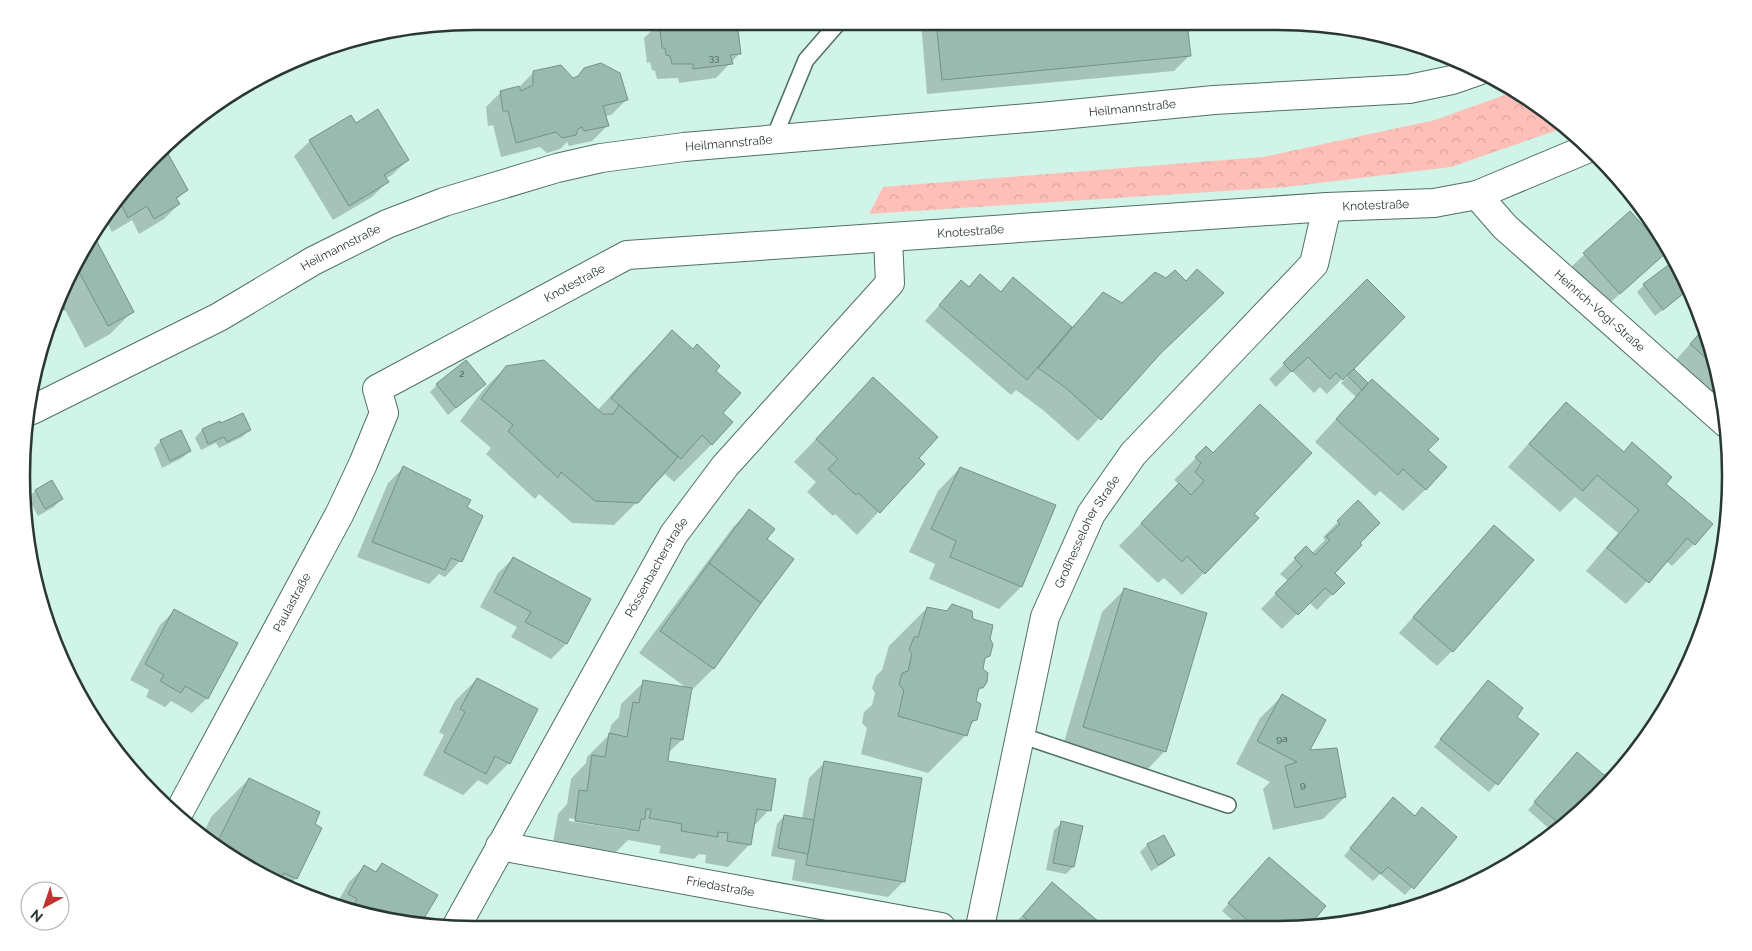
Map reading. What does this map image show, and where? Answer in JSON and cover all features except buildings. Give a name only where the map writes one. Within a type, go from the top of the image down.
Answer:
[{"type":"street","name":"Heilmannstraße","points":[[36,408],[219,317],[314,261],[387,224],[444,202],[557,168],[601,158],[684,147],[1214,100],[1409,89],[1470,74]]},
{"type":"street","name":"Knotestraße","points":[[377,389],[627,255],[1326,206],[1434,202],[1476,195],[1582,151]]},
{"type":"street","name":"Heinrich-Vogl-Straße","points":[[1476,195],[1505,227],[1718,416]]},
{"type":"street","name":"Großhesseloher Straße","points":[[981,921],[1045,617],[1091,514],[1133,454],[1314,264],[1326,206]]},
{"type":"street","name":"Pössenbacherstraße","points":[[460,920],[674,534],[725,466],[890,283],[888,238]]},
{"type":"street","name":"Paulastraße","points":[[181,809],[340,513],[364,464],[384,414],[377,389]]},
{"type":"street","name":"Friedastraße","points":[[500,846],[908,921]]},
{"type":"lane","points":[[772,140],[806,60],[832,30]]},
{"type":"lane","points":[[1020,735],[1228,805]]},
{"type":"green space","points":[[1506,94],[1557,130],[1451,167],[1286,187],[869,214],[883,187],[1263,157],[1435,120]]}]
